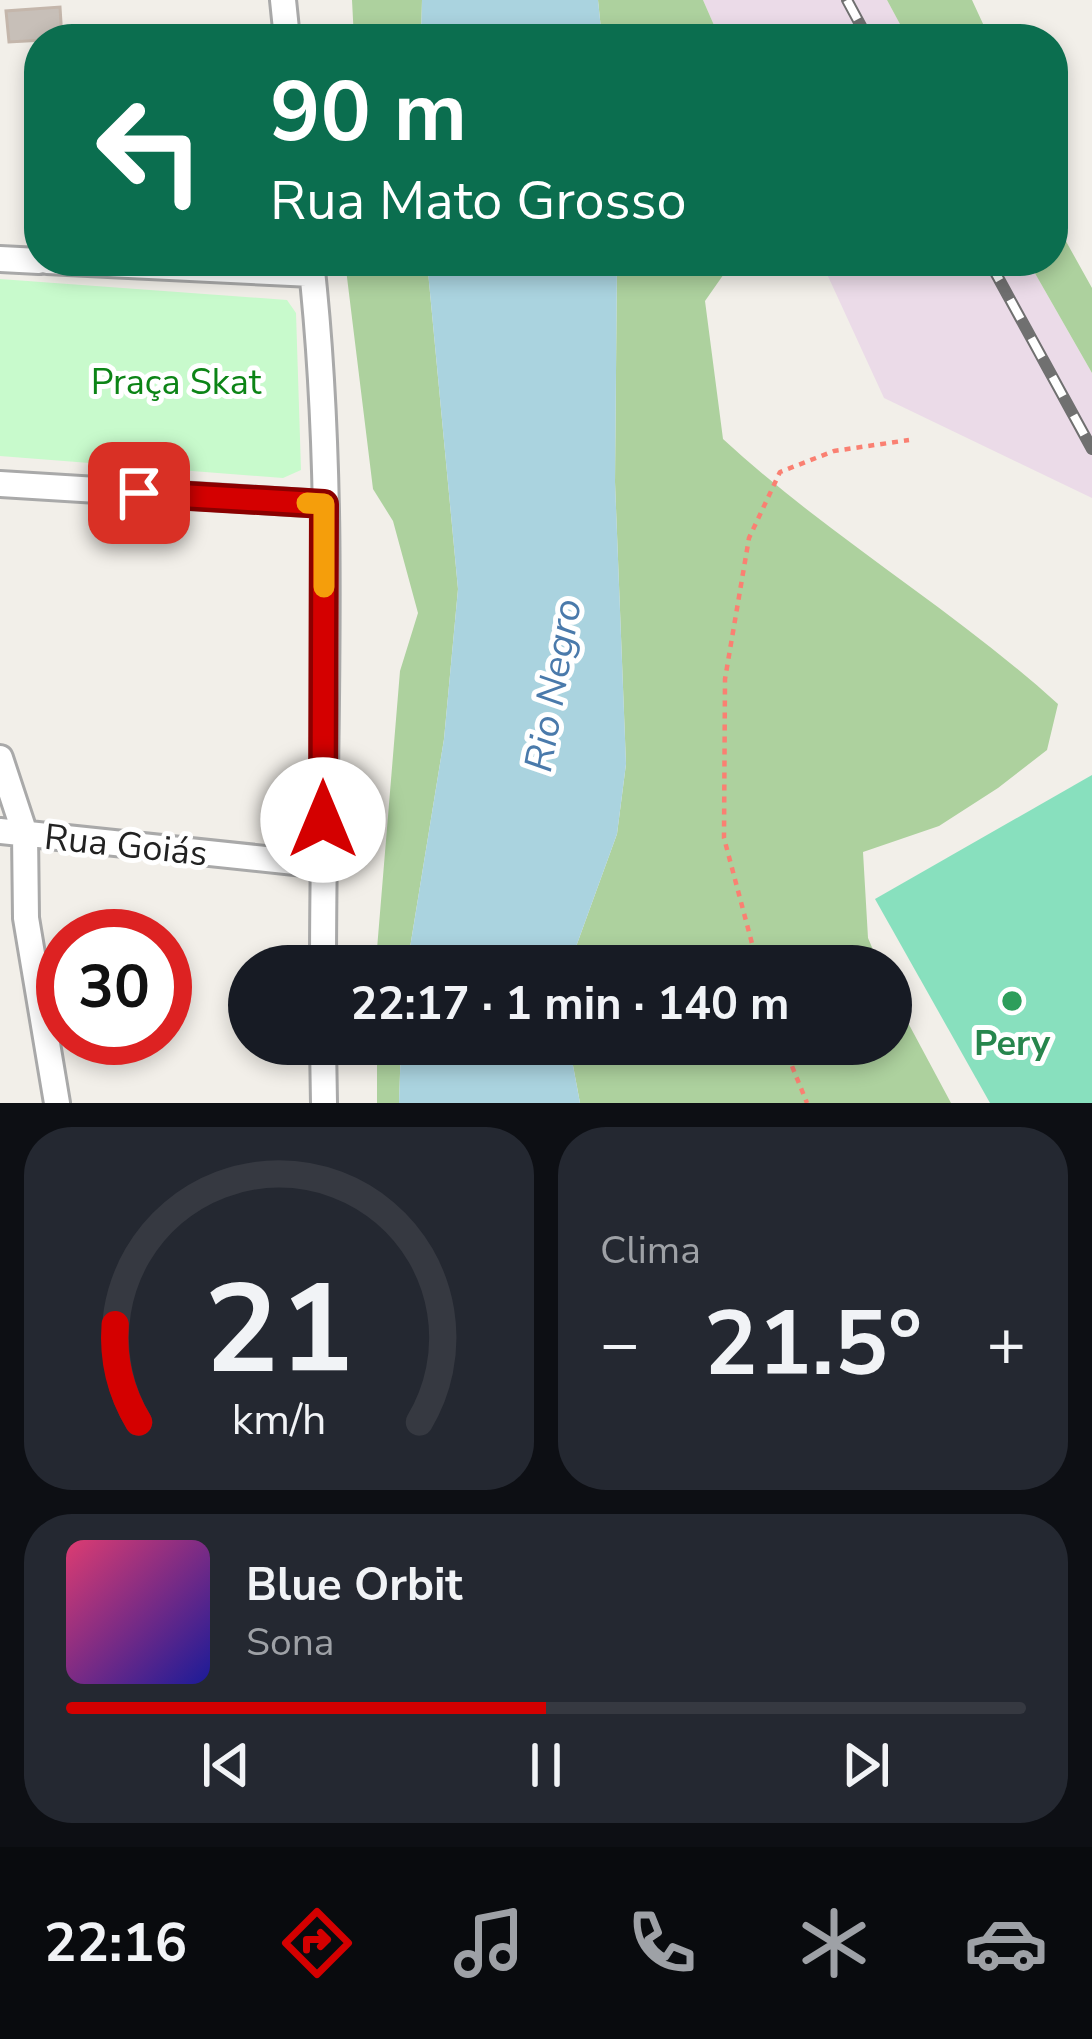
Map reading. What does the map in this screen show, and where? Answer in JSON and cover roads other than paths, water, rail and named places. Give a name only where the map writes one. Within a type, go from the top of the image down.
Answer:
[{"type":"street","points":[[312,276],[320,335],[324,504],[323,945]]},
{"type":"street","points":[[0,484],[324,504]]},
{"type":"street","points":[[0,758],[57,1103]]},
{"type":"street","name":"Rua Goiás","points":[[12,833],[323,865]]},
{"type":"street","points":[[323,1065],[323,1103]]},
{"type":"water","points":[[422,0],[598,0],[600,24],[421,24]]},
{"type":"water","name":"Rio Negro","points":[[428,276],[617,276],[615,482],[626,764],[617,834],[577,945],[410,945],[444,739],[458,589]]},
{"type":"water","points":[[400,1065],[573,1065],[580,1103],[399,1103]]},
{"type":"railway","points":[[847,0],[860,24]]},
{"type":"railway","points":[[997,276],[1092,449]]},
{"type":"place","name":"Pery","points":[[1012,1001]]},
{"type":"park label","name":"Praça Skat","points":[[176,381]]}]
